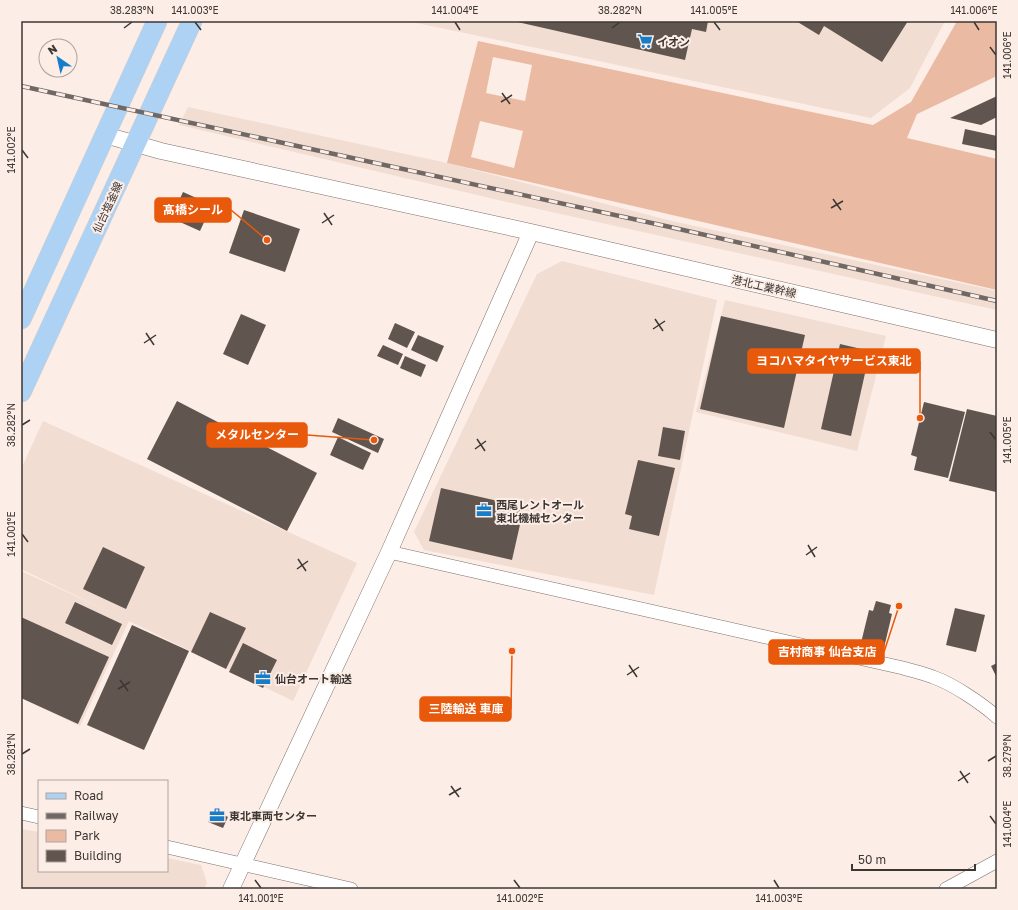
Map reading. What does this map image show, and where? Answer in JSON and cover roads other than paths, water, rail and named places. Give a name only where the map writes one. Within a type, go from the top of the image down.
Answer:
[{"type":"main road","points":[[22,315],[157,21]]},
{"type":"main road","name":"仙台塩釜線","points":[[21,392],[192,21]]},
{"type":"street","name":"港北工業幹線","points":[[104,135],[136,144],[531,232],[997,340]]},
{"type":"street","points":[[231,889],[389,552],[531,232]]},
{"type":"street","points":[[389,552],[903,668],[934,677],[962,692],[997,717]]},
{"type":"street","points":[[21,813],[38,817]]},
{"type":"street","points":[[168,847],[351,889]]},
{"type":"street","points":[[946,889],[997,861]]},
{"type":"railway","points":[[21,86],[670,227],[997,301]]},
{"type":"place","name":"イオン","points":[[645,41]]},
{"type":"place","name":"髙橋シール","points":[[267,240]]},
{"type":"place","name":"ヨコハマタイヤサービス東北","points":[[920,418]]},
{"type":"place","name":"メタルセンター","points":[[374,440]]},
{"type":"place","name":"西尾レントオール 東北機械センター","points":[[484,510]]},
{"type":"place","name":"吉村商事 仙台支店","points":[[899,606]]},
{"type":"place","name":"三陸輸送 車庫","points":[[512,651]]},
{"type":"place","name":"仙台オート輸送","points":[[263,678]]},
{"type":"place","name":"東北車両センター","points":[[217,815]]}]
